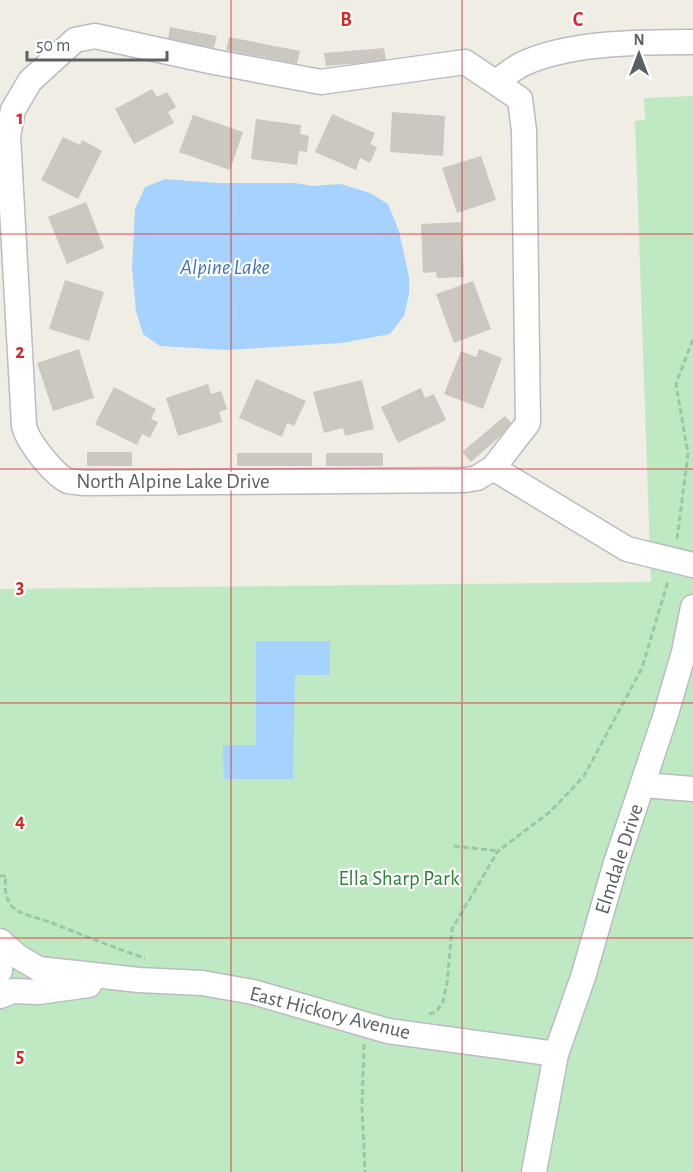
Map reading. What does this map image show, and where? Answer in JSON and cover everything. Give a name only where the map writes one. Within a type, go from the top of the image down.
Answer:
[{"type":"street","name":"North Alpine Lake Drive","points":[[95,36],[321,82],[465,62],[496,82],[520,99],[523,113],[528,423],[493,468],[477,478],[465,480],[94,483],[67,480],[50,466],[25,433],[4,137],[13,110],[30,81],[75,40],[95,36]]},
{"type":"street","points":[[496,82],[524,63],[550,53],[615,44],[693,42]]},
{"type":"street","points":[[493,468],[627,549],[683,563]]},
{"type":"street","name":"Elmdale Drive","points":[[534,1172],[556,1054],[583,977],[615,866],[644,785],[684,652],[693,607]]},
{"type":"street","points":[[644,785],[693,789]]},
{"type":"street","name":"East Hickory Avenue","points":[[0,941],[17,956],[39,969],[145,970],[253,992],[388,1031],[556,1054]]},
{"type":"street","points":[[0,950],[0,971]]},
{"type":"street","name":"East Hickory Avenue","points":[[0,996],[13,991],[38,992],[66,987],[145,970]]},
{"type":"path","points":[[428,1015],[436,1012],[443,1002],[452,929],[498,851],[550,812],[584,776],[642,668],[683,563],[688,454],[676,384],[693,339]]},
{"type":"path","points":[[454,846],[498,851]]},
{"type":"path","points":[[0,876],[6,876],[5,891],[10,905],[21,912],[51,922],[96,942],[145,970]]},
{"type":"path","points":[[364,1039],[362,1107],[365,1172]]},
{"type":"green space","name":"Ella Sharp Park","points":[[693,96],[693,1172],[0,1172],[0,589],[651,582],[635,121],[645,120],[644,98]]},
{"type":"water","name":"Alpine Lake","points":[[165,179],[217,183],[295,183],[312,186],[341,184],[370,193],[388,204],[399,231],[409,277],[409,294],[404,316],[390,334],[342,343],[227,350],[160,346],[143,334],[136,311],[132,268],[135,209],[145,187]]},
{"type":"water","points":[[256,641],[330,641],[330,675],[295,675],[293,779],[224,779],[223,745],[256,745]]},
{"type":"building","points":[[170,27],[217,36],[214,48],[168,39]]},
{"type":"building","points":[[229,37],[300,51],[297,64],[226,50]]},
{"type":"building","points":[[384,48],[386,61],[326,66],[324,53]]},
{"type":"building","points":[[152,89],[157,97],[167,92],[176,107],[168,112],[174,123],[134,144],[115,109]]},
{"type":"building","points":[[392,112],[445,116],[443,156],[390,152]]},
{"type":"building","points":[[332,114],[375,133],[370,144],[377,147],[370,163],[360,158],[356,170],[315,152]]},
{"type":"building","points":[[193,115],[243,132],[230,170],[179,152]]},
{"type":"building","points":[[256,119],[301,125],[300,134],[309,136],[307,152],[299,151],[297,165],[251,159]]},
{"type":"building","points":[[63,137],[80,145],[82,140],[102,151],[78,199],[41,180]]},
{"type":"building","points":[[481,156],[496,200],[457,213],[442,168]]},
{"type":"building","points":[[86,202],[104,248],[67,264],[48,217]]},
{"type":"building","points":[[461,222],[464,277],[437,278],[436,272],[423,273],[421,224]]},
{"type":"building","points":[[65,280],[104,292],[89,341],[49,329]]},
{"type":"building","points":[[473,281],[491,329],[454,343],[436,294]]},
{"type":"building","points":[[79,349],[94,398],[53,411],[37,363]]},
{"type":"building","points":[[479,349],[502,358],[483,409],[444,394],[461,351],[476,357]]},
{"type":"building","points":[[256,379],[306,401],[294,426],[287,423],[282,437],[239,418]]},
{"type":"building","points":[[362,380],[374,429],[345,436],[343,428],[324,433],[313,392]]},
{"type":"building","points":[[208,384],[211,394],[221,391],[227,409],[219,412],[222,422],[178,436],[166,398]]},
{"type":"building","points":[[114,387],[156,409],[151,419],[158,422],[150,438],[142,434],[137,445],[95,424]]},
{"type":"building","points":[[421,388],[425,398],[434,394],[446,420],[398,443],[381,407]]},
{"type":"building","points":[[505,416],[513,425],[471,462],[462,452]]},
{"type":"building","points":[[87,452],[132,452],[132,466],[87,466]]},
{"type":"building","points":[[237,453],[312,453],[312,466],[237,466]]},
{"type":"building","points":[[326,453],[383,453],[383,466],[326,466]]}]
